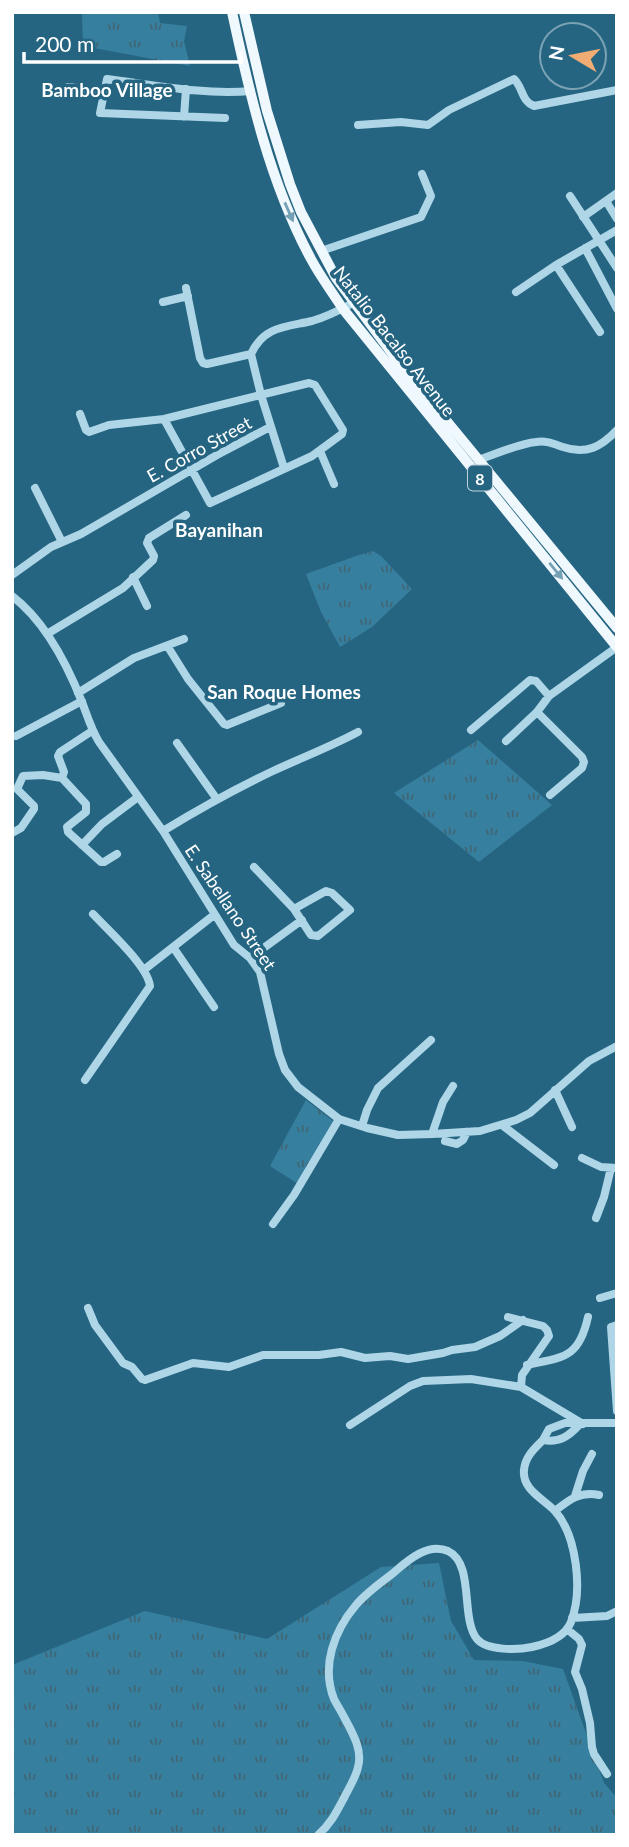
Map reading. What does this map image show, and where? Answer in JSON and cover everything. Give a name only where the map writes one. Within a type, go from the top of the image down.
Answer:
[{"type":"main road","name":"Natalio Bacalso Avenue","points":[[232,12],[251,92],[278,185],[311,259],[617,647]]},
{"type":"main road","name":"Natalio Bacalso Avenue","points":[[244,12],[267,111],[284,168],[301,212],[348,306],[617,628]]},
{"type":"street","points":[[225,118],[100,113],[107,79],[186,89],[251,92]]},
{"type":"street","points":[[358,125],[401,122],[428,125],[449,110],[514,79],[518,82],[525,100],[534,106],[617,90]]},
{"type":"street","points":[[68,87],[105,91]]},
{"type":"street","points":[[184,117],[186,89]]},
{"type":"street","points":[[321,251],[421,217],[431,196],[422,174]]},
{"type":"street","points":[[583,216],[617,193]]},
{"type":"street","points":[[570,196],[617,268]]},
{"type":"street","points":[[606,201],[617,219]]},
{"type":"street","points":[[516,292],[617,230]]},
{"type":"street","points":[[585,248],[617,309]]},
{"type":"street","points":[[556,265],[600,332]]},
{"type":"street","points":[[163,302],[187,292],[200,358],[207,364],[251,354],[268,334],[282,326],[313,321],[348,306]]},
{"type":"street","name":"E. Corro Street","points":[[12,575],[51,547],[81,534],[270,427],[251,354]]},
{"type":"street","points":[[80,414],[89,432],[109,425],[164,419],[309,383],[315,385],[343,430],[342,434],[320,451],[209,503],[164,419]]},
{"type":"street","points":[[270,427],[284,468]]},
{"type":"street","points":[[478,460],[534,442],[548,442],[583,451],[609,438],[617,430]]},
{"type":"street","points":[[320,451],[334,484]]},
{"type":"street","points":[[35,488],[62,542]]},
{"type":"street","points":[[47,634],[123,588],[154,556],[147,543],[149,538],[186,515]]},
{"type":"street","points":[[133,578],[147,606]]},
{"type":"street","name":"E. Sabellano Street","points":[[12,596],[26,607],[47,634],[80,697],[92,731],[163,831],[234,945],[250,958],[260,972],[285,1070],[298,1087],[339,1119],[398,1135],[467,1132],[502,1125],[516,1121],[530,1112],[589,1061],[617,1046]]},
{"type":"street","points":[[16,736],[80,697],[134,658],[184,639]]},
{"type":"street","points":[[168,646],[188,679],[224,724],[281,703]]},
{"type":"street","points":[[506,741],[537,712],[549,696],[617,647]]},
{"type":"street","points":[[471,730],[530,680],[536,681],[549,696]]},
{"type":"street","points":[[537,712],[584,762],[582,768],[550,795]]},
{"type":"street","points":[[62,778],[64,772],[58,756],[60,752],[92,731]]},
{"type":"street","points":[[163,831],[216,799],[358,732]]},
{"type":"street","points":[[177,743],[216,799]]},
{"type":"street","points":[[12,833],[21,828],[34,811],[34,806],[17,789],[22,777],[43,775],[62,778],[87,808],[86,812],[67,827],[68,832],[101,862],[117,854]]},
{"type":"street","points":[[82,845],[102,824],[138,797]]},
{"type":"street","points":[[254,867],[294,909],[311,935],[318,936],[350,910],[332,893],[326,891],[294,909]]},
{"type":"street","points":[[85,1080],[150,986],[145,970],[93,914]]},
{"type":"street","points":[[145,970],[214,915]]},
{"type":"street","points":[[250,958],[302,920]]},
{"type":"street","points":[[173,947],[214,1007]]},
{"type":"street","points":[[362,1126],[378,1088],[431,1040]]},
{"type":"street","points":[[432,1134],[443,1102],[453,1086]]},
{"type":"street","points":[[555,1090],[572,1127]]},
{"type":"street","points":[[273,1224],[294,1195],[339,1119]]},
{"type":"street","points":[[502,1125],[555,1166]]},
{"type":"street","points":[[445,1141],[457,1144],[467,1132]]},
{"type":"street","points":[[582,1158],[601,1167],[614,1168],[596,1218]]},
{"type":"street","points":[[600,1298],[617,1293]]},
{"type":"street","points":[[88,1308],[95,1325],[123,1363],[132,1367],[145,1380],[193,1363],[229,1367],[263,1355],[319,1356],[341,1352],[365,1358],[390,1356],[408,1359],[475,1347],[500,1336],[523,1320]]},
{"type":"street","points":[[508,1317],[543,1326],[549,1336],[527,1365],[522,1375],[521,1387]]},
{"type":"street","points":[[527,1365],[566,1356],[580,1342],[588,1317]]},
{"type":"street","points":[[617,1325],[611,1327],[617,1410]]},
{"type":"street","points":[[350,1425],[410,1386],[424,1381],[471,1379],[521,1387],[582,1424]]},
{"type":"street","points":[[318,1835],[331,1822],[359,1766],[357,1742],[334,1698],[328,1670],[329,1657],[340,1627],[355,1606],[409,1560],[422,1553],[437,1549],[446,1550],[456,1557],[461,1568],[472,1630],[478,1641],[490,1647],[521,1650],[547,1644],[567,1629],[572,1618],[577,1585],[575,1562],[571,1539],[555,1511],[535,1494],[524,1476],[528,1455],[543,1440],[549,1429],[565,1423],[617,1423]]},
{"type":"street","points":[[543,1440],[553,1442],[568,1437],[582,1424]]},
{"type":"street","points":[[576,1496],[583,1471],[592,1454]]},
{"type":"street","points":[[555,1511],[576,1496],[590,1493],[599,1495]]},
{"type":"street","points":[[572,1618],[607,1616],[617,1612]]},
{"type":"street","points":[[567,1629],[582,1645],[575,1672],[590,1723],[594,1754],[607,1774]]},
{"type":"green space","points":[[82,12],[158,12],[160,23],[187,26],[184,41],[190,66],[83,46]]},
{"type":"green space","points":[[373,551],[412,589],[372,627],[340,647],[321,612],[306,574]]},
{"type":"green space","points":[[478,740],[552,805],[479,862],[394,793]]},
{"type":"green space","points":[[306,1100],[333,1121],[298,1184],[270,1166]]},
{"type":"green space","points":[[439,1563],[451,1621],[474,1660],[523,1661],[563,1669],[604,1783],[617,1798],[617,1835],[12,1835],[12,1665],[145,1611],[267,1639],[381,1567]]},
{"type":"district","name":"Bamboo Village","points":[[107,89]]},
{"type":"district","name":"Bayanihan","points":[[219,529]]},
{"type":"district","name":"San Roque Homes","points":[[284,691]]}]
